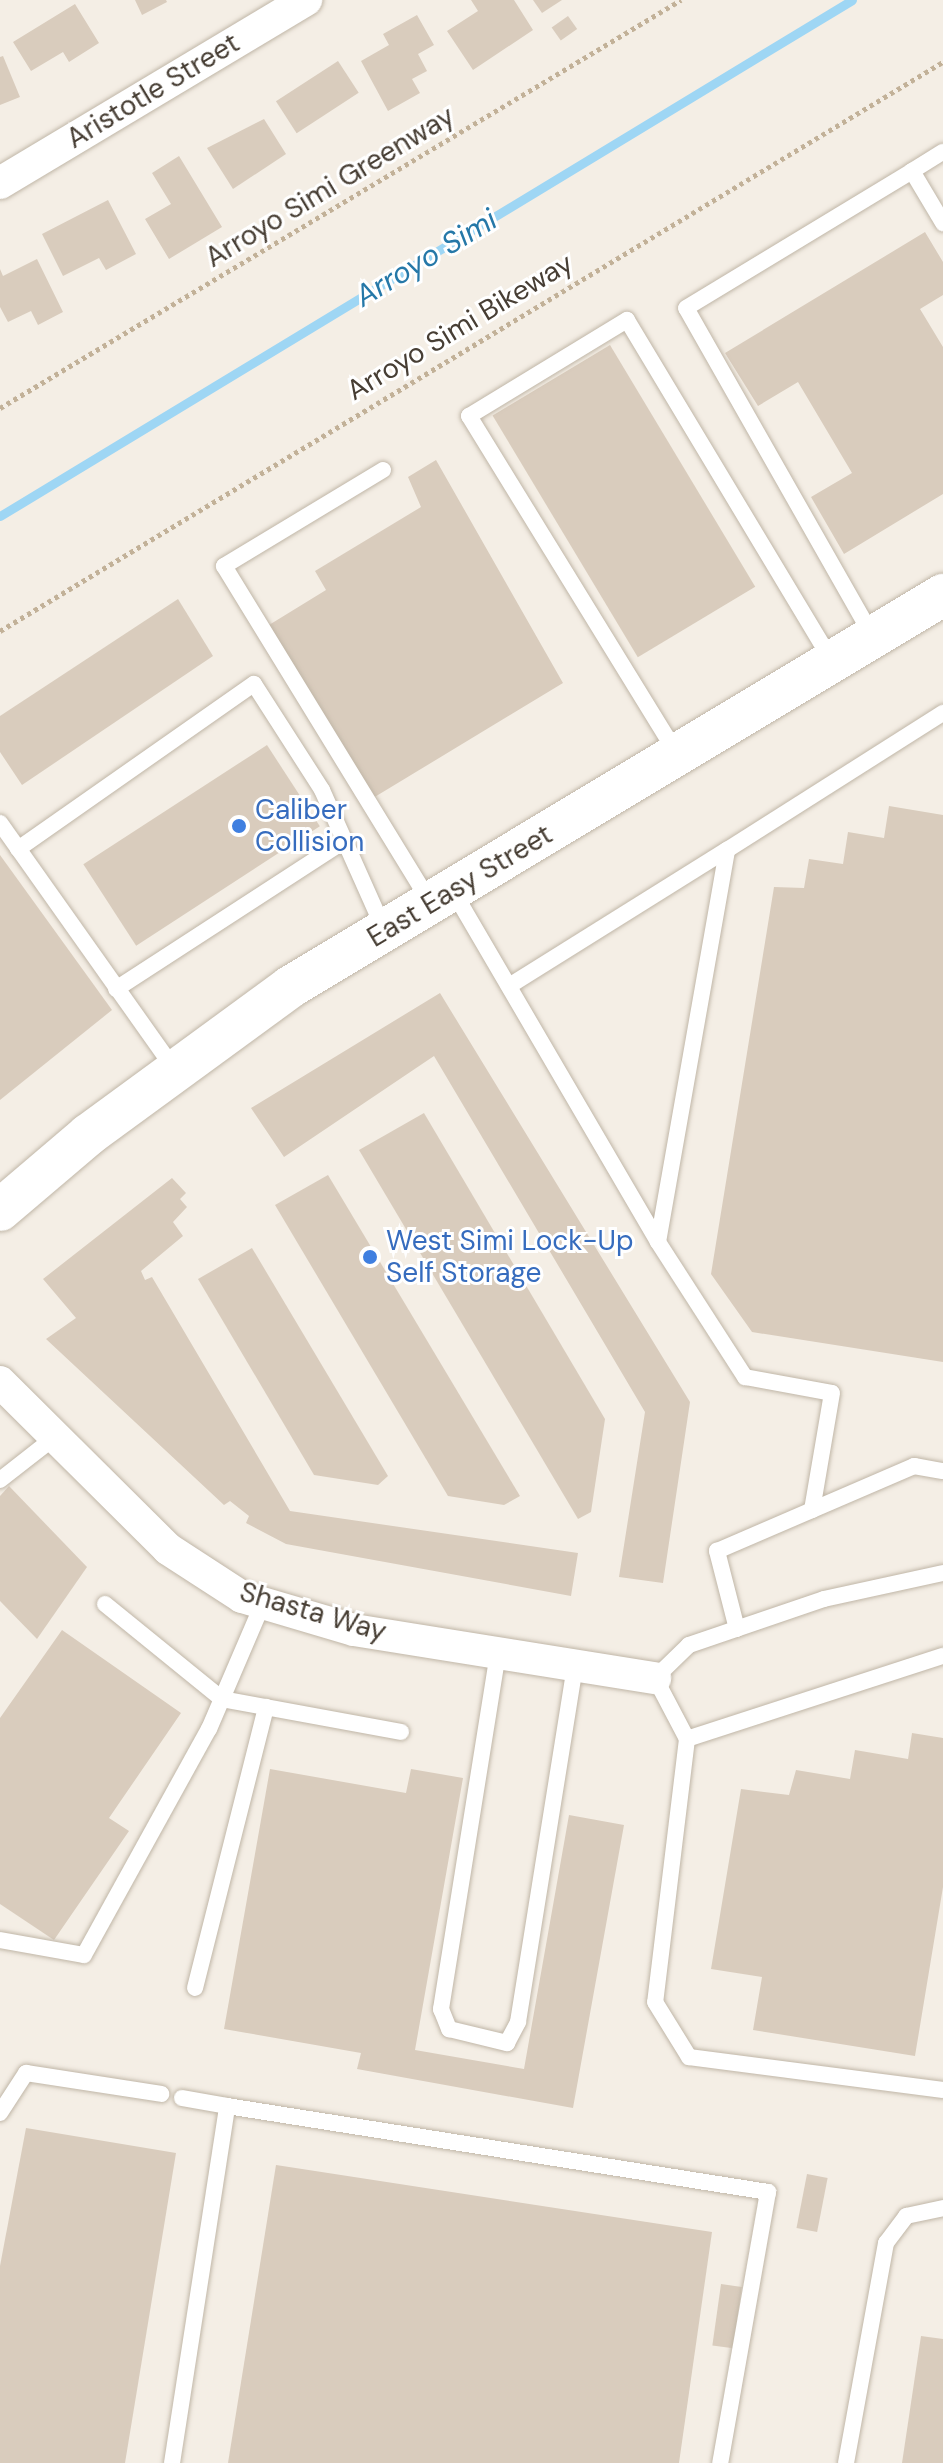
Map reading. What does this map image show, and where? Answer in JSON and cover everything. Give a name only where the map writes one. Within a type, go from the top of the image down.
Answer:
[{"type":"street","name":"Aristotle Street","points":[[0,183],[306,0]]},
{"type":"street","name":"East Easy Street","points":[[0,1210],[174,1069],[385,930],[943,595]]},
{"type":"street","name":"Shasta Way","points":[[0,1382],[168,1549],[263,1603],[354,1630],[655,1678]]},
{"type":"lane","points":[[873,639],[686,308],[943,152]]},
{"type":"lane","points":[[912,171],[943,223]]},
{"type":"lane","points":[[678,755],[469,416],[627,320],[833,662]]},
{"type":"lane","points":[[383,470],[224,566],[442,896],[509,986],[658,1242],[745,1377],[832,1393],[812,1510]]},
{"type":"lane","points":[[18,849],[254,684],[322,790],[342,842],[385,930]]},
{"type":"lane","points":[[509,986],[943,713]]},
{"type":"lane","points":[[0,823],[174,1069]]},
{"type":"lane","points":[[116,989],[342,842]]},
{"type":"lane","points":[[658,1242],[727,850]]},
{"type":"lane","points":[[0,1480],[55,1437]]},
{"type":"lane","points":[[737,1629],[717,1551],[914,1466],[943,1471]]},
{"type":"lane","points":[[942,2092],[689,2057],[655,2002],[687,1739],[655,1678],[689,1645],[824,1599],[943,1573]]},
{"type":"lane","points":[[0,1940],[84,1955],[222,1699],[263,1603]]},
{"type":"lane","points":[[105,1604],[222,1699],[401,1732]]},
{"type":"lane","points":[[498,1653],[441,2009],[449,2029],[507,2043],[518,2022],[575,1665]]},
{"type":"lane","points":[[687,1739],[943,1656]]},
{"type":"lane","points":[[195,1988],[266,1707]]},
{"type":"lane","points":[[0,2113],[26,2073],[161,2094]]},
{"type":"lane","points":[[182,2098],[768,2192],[720,2463]]},
{"type":"lane","points":[[172,2463],[227,2106]]},
{"type":"lane","points":[[846,2463],[886,2243],[906,2216],[943,2208]]},
{"type":"path","name":"Arroyo Simi Greenway","points":[[0,408],[681,0]]},
{"type":"path","name":"Arroyo Simi Bikeway","points":[[0,631],[943,62]]},
{"type":"building","points":[[135,0],[166,0],[167,2],[142,15]]},
{"type":"building","points":[[471,0],[514,0],[533,30],[473,70],[447,31],[478,11]]},
{"type":"building","points":[[533,0],[562,0],[542,13]]},
{"type":"building","points":[[75,4],[99,43],[69,62],[63,52],[31,71],[13,42]]},
{"type":"building","points":[[417,15],[434,45],[418,54],[427,71],[412,79],[420,93],[388,111],[361,61],[389,45],[383,34]]},
{"type":"building","points":[[568,16],[577,29],[561,41],[552,27]]},
{"type":"building","points":[[3,56],[20,97],[0,105],[0,57]]},
{"type":"building","points":[[338,61],[359,93],[297,133],[276,101]]},
{"type":"building","points":[[264,119],[286,154],[233,189],[207,148]]},
{"type":"building","points":[[179,156],[222,227],[169,259],[145,219],[171,204],[152,173]]},
{"type":"building","points":[[108,200],[136,254],[106,270],[99,258],[63,276],[42,234]]},
{"type":"building","points":[[925,232],[943,262],[943,295],[920,309],[943,347],[943,494],[844,554],[811,497],[852,473],[798,382],[758,406],[725,353]]},
{"type":"building","points":[[37,259],[63,312],[38,325],[31,311],[8,322],[0,307],[0,269],[3,276]]},
{"type":"building","points":[[610,345],[755,587],[638,657],[493,416]]},
{"type":"building","points":[[436,460],[563,683],[373,798],[269,625],[326,590],[315,571],[421,507],[408,477]]},
{"type":"building","points":[[178,599],[213,656],[22,785],[0,752],[0,716]]},
{"type":"building","points":[[267,745],[320,826],[136,946],[83,864]]},
{"type":"building","points":[[889,806],[943,815],[943,1362],[752,1332],[711,1274],[774,887],[804,888],[809,859],[843,864],[848,832],[884,838]]},
{"type":"building","points":[[0,855],[112,1010],[0,1100]]},
{"type":"building","points":[[440,993],[690,1402],[663,1583],[619,1577],[645,1412],[434,1056],[284,1157],[251,1108]]},
{"type":"building","points":[[424,1113],[605,1419],[591,1512],[578,1519],[359,1150]]},
{"type":"building","points":[[328,1175],[520,1496],[504,1505],[448,1496],[275,1205]]},
{"type":"building","points":[[172,1178],[186,1193],[180,1199],[187,1207],[173,1222],[183,1236],[141,1271],[145,1280],[152,1277],[290,1511],[578,1553],[571,1596],[286,1544],[246,1523],[249,1516],[230,1501],[224,1505],[46,1339],[76,1318],[43,1279]]},
{"type":"building","points":[[252,1248],[388,1476],[378,1485],[314,1475],[198,1279]]},
{"type":"building","points":[[9,1486],[87,1567],[37,1639],[0,1601],[0,1496]]},
{"type":"building","points":[[62,1630],[181,1713],[109,1818],[129,1831],[54,1940],[0,1904],[0,1718]]},
{"type":"building","points":[[912,1733],[943,1738],[943,1887],[915,2056],[753,2030],[762,1977],[711,1969],[741,1789],[789,1795],[796,1770],[850,1779],[855,1750],[908,1759]]},
{"type":"building","points":[[270,1769],[406,1793],[411,1769],[463,1778],[415,2050],[524,2069],[569,1815],[624,1825],[573,2108],[357,2069],[361,2053],[224,2029]]},
{"type":"building","points":[[26,2128],[176,2153],[125,2463],[0,2463],[0,2266]]},
{"type":"building","points":[[276,2165],[712,2232],[679,2463],[228,2463]]},
{"type":"building","points":[[807,2174],[828,2178],[817,2232],[797,2228]]},
{"type":"building","points":[[721,2284],[742,2287],[733,2348],[712,2345]]},
{"type":"building","points":[[921,2336],[943,2339],[943,2463],[902,2463]]},
{"type":"waterway","name":"Arroyo Simi","points":[[0,516],[852,0]]},
{"type":"place","name":"Caliber Collision","points":[[239,826]]},
{"type":"place","name":"West Simi Lock-Up Self Storage","points":[[370,1257]]}]
